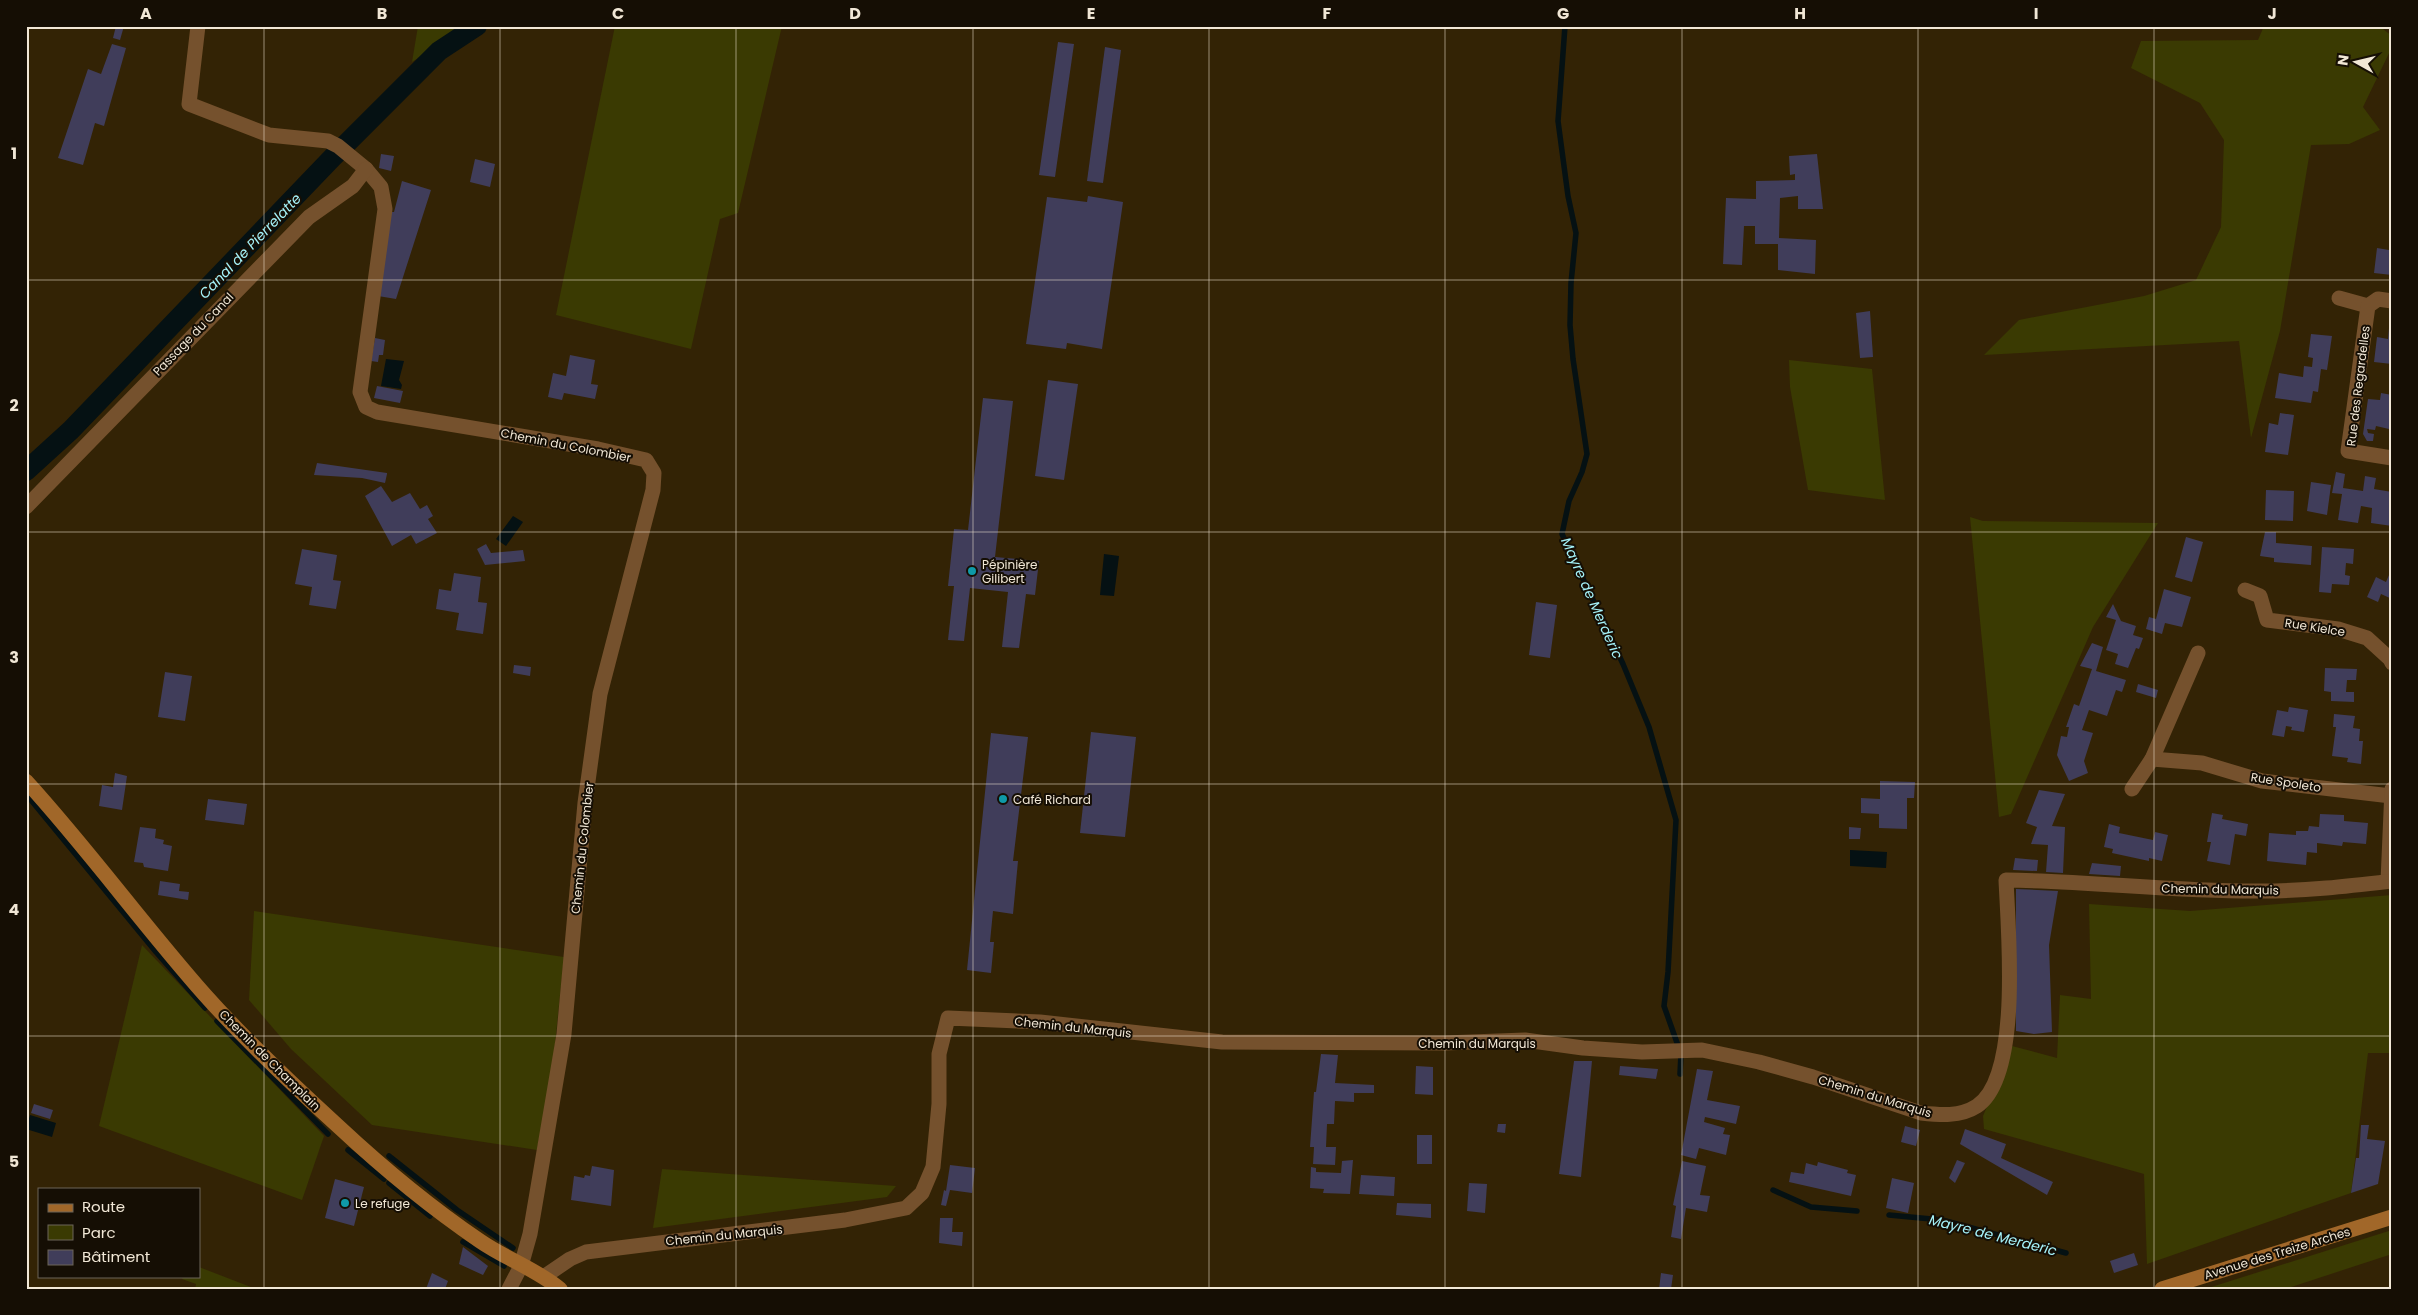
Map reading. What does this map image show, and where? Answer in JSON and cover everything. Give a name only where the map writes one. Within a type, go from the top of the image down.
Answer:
[{"type":"street","name":"Chemin du Colombier","points":[[198,26],[188,104],[269,135],[328,141],[352,157],[382,186],[385,209],[360,392],[366,407],[377,412],[598,449],[646,460],[654,472],[653,490],[600,694],[585,803],[564,1034],[530,1234],[521,1266]]},
{"type":"street","name":"Passage du Canal","points":[[26,507],[302,223],[353,186],[366,169]]},
{"type":"street","points":[[2338,298],[2368,306],[2378,299],[2392,302]]},
{"type":"street","name":"Rue des Regardelles","points":[[2368,306],[2348,451],[2392,458]]},
{"type":"street","name":"Rue Kielce","points":[[2245,590],[2260,596],[2267,620],[2338,629],[2367,638],[2390,658],[2392,663]]},
{"type":"street","points":[[2132,789],[2152,759],[2198,653]]},
{"type":"street","name":"Rue Spoleto","points":[[2152,759],[2202,763],[2262,781],[2391,796]]},
{"type":"street","name":"Chemin de Champlain","points":[[26,781],[59,817],[205,995],[340,1128],[406,1185],[480,1241],[521,1266],[545,1276],[560,1289]]},
{"type":"street","points":[[2390,881],[2392,789]]},
{"type":"street","name":"Chemin du Marquis","points":[[545,1276],[570,1259],[586,1252],[837,1221],[906,1208],[922,1193],[934,1167],[940,1104],[939,1054],[948,1018],[1040,1022],[1222,1042],[1444,1043],[1525,1040],[1583,1048],[1642,1052],[1702,1050],[1759,1062],[1813,1077],[1921,1113],[1939,1115],[1963,1113],[1979,1105],[1994,1084],[2005,1055],[2010,968],[2006,880],[2082,882],[2187,890],[2265,892],[2333,888],[2390,881]]},
{"type":"street","name":"Avenue des Treize Arches","points":[[2162,1289],[2392,1217]]},
{"type":"street","points":[[509,1289],[521,1266]]},
{"type":"green space","points":[[418,26],[465,26],[412,62]]},
{"type":"green space","points":[[615,26],[782,26],[738,213],[720,219],[691,349],[556,315]]},
{"type":"green space","points":[[2264,26],[2379,26],[2392,36],[2392,47],[2363,107],[2380,130],[2349,144],[2311,145],[2280,331],[2251,438],[2239,341],[1984,355],[2019,320],[2144,296],[2196,280],[2221,227],[2224,140],[2200,103],[2131,68],[2141,41],[2258,40]]},
{"type":"green space","points":[[1789,360],[1872,369],[1885,500],[1808,490],[1790,387]]},
{"type":"green space","points":[[1970,517],[1983,521],[2158,523],[2093,627],[2011,814],[1999,817]]},
{"type":"green space","points":[[2392,895],[2392,1053],[2368,1053],[2351,1193],[2147,1264],[2144,1174],[1984,1129],[1983,1116],[2012,1046],[2057,1058],[2060,995],[2091,999],[2089,904],[2190,911]]},
{"type":"green space","points":[[254,911],[564,957],[553,1063],[537,1150],[372,1125],[291,1049],[249,1000]]},
{"type":"green space","points":[[142,945],[324,1136],[302,1200],[99,1126]]},
{"type":"green space","points":[[662,1169],[896,1186],[887,1197],[653,1228]]},
{"type":"green space","points":[[2392,1230],[2392,1254],[2285,1289],[2205,1289]]},
{"type":"green space","points":[[200,1267],[256,1289],[195,1289],[196,1284],[182,1279],[200,1278]]},
{"type":"shaded area","points":[[386,359],[404,361],[399,380],[402,385],[401,389],[381,386]]},
{"type":"shaded area","points":[[513,516],[523,522],[506,546],[496,539]]},
{"type":"shaded area","points":[[1104,554],[1119,556],[1114,596],[1100,595]]},
{"type":"shaded area","points":[[1850,850],[1887,852],[1886,868],[1850,866]]},
{"type":"shaded area","points":[[30,1115],[56,1123],[52,1137],[26,1129]]},
{"type":"building","points":[[116,26],[124,26],[120,40],[113,38]]},
{"type":"building","points":[[1058,42],[1074,44],[1055,177],[1039,175]]},
{"type":"building","points":[[112,44],[126,48],[104,126],[95,123],[83,165],[58,158],[88,69],[101,74]]},
{"type":"building","points":[[1105,47],[1121,50],[1103,183],[1087,181]]},
{"type":"building","points":[[381,154],[394,156],[391,171],[379,168]]},
{"type":"building","points":[[1817,154],[1823,209],[1798,209],[1798,196],[1780,198],[1779,238],[1816,240],[1815,274],[1778,270],[1778,244],[1755,244],[1755,226],[1744,226],[1742,265],[1723,264],[1726,198],[1756,199],[1756,181],[1795,180],[1795,174],[1790,175],[1789,156]]},
{"type":"building","points":[[475,159],[495,164],[490,187],[470,182]]},
{"type":"building","points":[[402,181],[431,190],[396,299],[378,296],[391,212],[394,212]]},
{"type":"building","points":[[1088,196],[1123,202],[1102,349],[1067,343],[1066,349],[1026,344],[1047,197],[1087,202]]},
{"type":"building","points":[[2389,247],[2392,247],[2392,275],[2374,273],[2377,248],[2389,250]]},
{"type":"building","points":[[1870,311],[1873,357],[1860,358],[1856,313]]},
{"type":"building","points":[[2389,328],[2392,328],[2392,364],[2374,362],[2377,337],[2388,339]]},
{"type":"building","points":[[2311,334],[2332,336],[2327,370],[2321,369],[2318,392],[2313,391],[2311,403],[2275,398],[2279,373],[2303,377],[2304,366],[2312,367],[2313,358],[2308,357]]},
{"type":"building","points":[[375,338],[385,340],[383,355],[379,355],[378,362],[371,361]]},
{"type":"building","points":[[570,355],[595,360],[591,384],[598,385],[595,399],[564,393],[562,400],[548,397],[553,373],[566,376]]},
{"type":"building","points":[[1048,380],[1078,384],[1064,480],[1035,476]]},
{"type":"building","points":[[377,386],[403,391],[400,403],[374,398]]},
{"type":"building","points":[[2381,393],[2392,395],[2392,433],[2389,432],[2389,429],[2376,426],[2375,430],[2367,429],[2368,433],[2374,434],[2373,441],[2367,441],[2363,434],[2368,399],[2380,400]]},
{"type":"building","points":[[983,398],[1013,401],[995,557],[1039,561],[1035,595],[1026,594],[1019,648],[1002,647],[1008,592],[970,588],[964,641],[948,640],[954,586],[948,586],[954,529],[968,530]]},
{"type":"building","points":[[2280,413],[2294,415],[2288,455],[2265,452],[2269,423],[2278,425]]},
{"type":"building","points":[[317,463],[387,473],[385,483],[362,478],[314,475]]},
{"type":"building","points":[[2336,472],[2345,474],[2343,488],[2363,491],[2365,476],[2376,478],[2374,489],[2392,492],[2392,526],[2371,523],[2372,508],[2361,506],[2358,523],[2338,520],[2342,494],[2332,493]]},
{"type":"building","points":[[2311,482],[2331,485],[2327,515],[2307,511]]},
{"type":"building","points":[[381,486],[392,502],[410,493],[420,509],[427,505],[433,516],[428,519],[437,533],[416,544],[411,535],[392,546],[365,496]]},
{"type":"building","points":[[2266,490],[2294,491],[2293,521],[2265,520]]},
{"type":"building","points":[[2265,532],[2276,532],[2276,543],[2312,546],[2311,565],[2274,562],[2274,558],[2260,556]]},
{"type":"building","points":[[2186,537],[2203,542],[2192,582],[2175,577]]},
{"type":"building","points":[[486,544],[491,553],[523,550],[525,561],[485,565],[477,549]]},
{"type":"building","points":[[2322,547],[2354,549],[2353,564],[2346,563],[2345,575],[2350,576],[2349,585],[2332,584],[2331,593],[2319,592]]},
{"type":"building","points":[[302,549],[337,555],[333,580],[341,581],[336,609],[309,605],[312,587],[295,584]]},
{"type":"building","points":[[2392,568],[2392,599],[2381,594],[2378,602],[2367,597],[2376,577],[2386,582]]},
{"type":"building","points":[[454,573],[481,577],[478,602],[487,603],[483,634],[456,630],[459,613],[436,609],[439,589],[451,591]]},
{"type":"building","points":[[2164,589],[2191,597],[2182,627],[2165,623],[2162,634],[2146,629],[2149,617],[2156,619]]},
{"type":"building","points":[[1536,602],[1557,605],[1550,658],[1529,655]]},
{"type":"building","points":[[2113,604],[2121,621],[2136,626],[2133,635],[2143,638],[2139,649],[2136,648],[2128,668],[2115,664],[2118,654],[2106,650],[2116,620],[2106,617]]},
{"type":"building","points":[[2092,643],[2103,647],[2096,671],[2126,680],[2122,692],[2116,690],[2107,716],[2089,710],[2082,730],[2093,733],[2084,761],[2088,773],[2069,781],[2057,755],[2061,736],[2067,737],[2069,727],[2066,727],[2074,704],[2079,706],[2092,669],[2080,666]]},
{"type":"building","points":[[514,665],[531,667],[530,676],[513,673]]},
{"type":"building","points":[[2325,668],[2357,669],[2356,680],[2347,680],[2346,692],[2354,692],[2354,702],[2331,701],[2331,692],[2324,691]]},
{"type":"building","points":[[165,672],[192,676],[185,721],[158,717]]},
{"type":"building","points":[[2138,684],[2158,690],[2156,698],[2136,692]]},
{"type":"building","points":[[2289,707],[2308,710],[2304,732],[2291,730],[2292,727],[2286,726],[2284,737],[2272,735],[2277,710],[2288,712]]},
{"type":"building","points":[[2334,714],[2355,716],[2353,728],[2360,729],[2359,741],[2363,741],[2361,764],[2347,762],[2348,758],[2332,756],[2336,727],[2333,727]]},
{"type":"building","points":[[1091,732],[1136,737],[1125,837],[1080,833]]},
{"type":"building","name":"Café Richard","points":[[991,733],[1028,737],[1013,861],[1018,861],[1013,914],[993,911],[990,942],[994,942],[991,973],[967,970]]},
{"type":"building","points":[[115,773],[127,776],[122,810],[99,806],[102,785],[113,787]]},
{"type":"building","points":[[1880,781],[1915,782],[1914,798],[1907,798],[1907,829],[1879,828],[1879,814],[1861,813],[1861,798],[1880,799]]},
{"type":"building","points":[[2039,790],[2065,794],[2052,826],[2065,827],[2063,873],[2046,872],[2048,845],[2031,844],[2037,827],[2026,823]]},
{"type":"building","points":[[208,799],[247,804],[244,825],[205,820]]},
{"type":"building","points":[[2212,813],[2223,815],[2222,819],[2248,824],[2246,836],[2235,834],[2230,865],[2207,861],[2211,842],[2207,842]]},
{"type":"building","points":[[2320,814],[2344,815],[2344,821],[2368,823],[2366,844],[2343,842],[2342,846],[2317,843],[2317,853],[2307,852],[2306,865],[2267,861],[2269,833],[2296,835],[2296,831],[2308,831],[2309,826],[2319,827]]},
{"type":"building","points":[[2109,824],[2120,827],[2119,833],[2153,840],[2155,832],[2168,835],[2162,861],[2149,858],[2149,861],[2112,853],[2113,849],[2104,847]]},
{"type":"building","points":[[140,827],[156,829],[155,838],[164,840],[163,844],[172,846],[168,871],[144,867],[143,863],[134,862]]},
{"type":"building","points":[[1849,827],[1861,828],[1860,839],[1849,839]]},
{"type":"building","points":[[2015,858],[2038,860],[2037,871],[2013,870]]},
{"type":"building","points":[[2092,863],[2121,866],[2120,876],[2089,874]]},
{"type":"building","points":[[160,881],[180,884],[179,891],[189,892],[188,900],[158,895]]},
{"type":"building","points":[[2016,889],[2058,891],[2049,945],[2052,1032],[2034,1034],[2016,1031]]},
{"type":"building","points":[[1321,1054],[1338,1055],[1335,1083],[1374,1085],[1374,1093],[1354,1093],[1354,1102],[1335,1101],[1334,1124],[1327,1124],[1326,1147],[1336,1147],[1335,1165],[1313,1164],[1314,1147],[1310,1147],[1314,1092],[1316,1092]]},
{"type":"building","points":[[1574,1061],[1592,1061],[1581,1177],[1559,1174]]},
{"type":"building","points":[[1416,1066],[1433,1067],[1433,1095],[1415,1094]]},
{"type":"building","points":[[1620,1066],[1658,1069],[1656,1079],[1619,1075]]},
{"type":"building","points":[[1697,1069],[1713,1071],[1707,1100],[1740,1106],[1736,1124],[1705,1117],[1704,1122],[1725,1128],[1723,1134],[1730,1135],[1726,1155],[1699,1148],[1696,1159],[1681,1155]]},
{"type":"building","points":[[34,1104],[53,1110],[50,1119],[31,1113]]},
{"type":"building","points":[[1498,1124],[1506,1124],[1505,1133],[1497,1132]]},
{"type":"building","points":[[2361,1125],[2369,1125],[2367,1139],[2385,1141],[2378,1184],[2351,1193],[2356,1158],[2359,1158]]},
{"type":"building","points":[[1905,1126],[1920,1130],[1916,1146],[1901,1142]]},
{"type":"building","points":[[1965,1129],[2006,1144],[2001,1158],[2053,1182],[2047,1195],[1960,1144]]},
{"type":"building","points":[[1417,1135],[1432,1135],[1432,1164],[1417,1164]]},
{"type":"building","points":[[1353,1160],[1350,1194],[1323,1193],[1324,1189],[1310,1188],[1311,1167],[1316,1168],[1316,1172],[1341,1173],[1342,1161]]},
{"type":"building","points":[[1957,1160],[1965,1163],[1955,1183],[1949,1178]]},
{"type":"building","points":[[1682,1161],[1706,1166],[1700,1195],[1710,1196],[1707,1212],[1686,1208],[1681,1239],[1671,1237],[1676,1206],[1673,1205]]},
{"type":"building","points":[[1818,1162],[1848,1170],[1847,1173],[1856,1175],[1851,1196],[1789,1182],[1791,1172],[1804,1174],[1806,1163],[1817,1166]]},
{"type":"building","points":[[950,1165],[975,1168],[972,1193],[950,1190],[946,1206],[941,1205],[944,1190],[946,1191]]},
{"type":"building","points":[[592,1166],[614,1170],[611,1206],[571,1200],[574,1176],[584,1178],[585,1175],[590,1176]]},
{"type":"building","points":[[1361,1175],[1395,1177],[1394,1196],[1359,1194]]},
{"type":"building","points":[[1892,1178],[1914,1183],[1908,1213],[1886,1208]]},
{"type":"building","name":"Le refuge","points":[[335,1179],[364,1187],[354,1226],[325,1218]]},
{"type":"building","points":[[1469,1183],[1487,1184],[1485,1213],[1467,1211]]},
{"type":"building","points":[[1397,1203],[1431,1204],[1431,1218],[1396,1215]]},
{"type":"building","points":[[940,1218],[953,1218],[952,1232],[963,1232],[962,1246],[939,1243]]},
{"type":"building","points":[[463,1247],[488,1266],[483,1275],[459,1264]]},
{"type":"building","points":[[2134,1253],[2138,1265],[2114,1273],[2110,1261]]},
{"type":"building","points":[[432,1273],[448,1281],[445,1289],[426,1289]]},
{"type":"building","points":[[1661,1273],[1673,1275],[1671,1289],[1659,1289]]},
{"type":"waterway","name":"Canal de Pierrelatte","points":[[26,471],[71,430],[332,158],[439,51],[477,26]]},
{"type":"waterway","name":"Mayre de Merderic","points":[[1565,26],[1558,121],[1568,196],[1576,233],[1571,283],[1570,325],[1587,454],[1582,472],[1569,501],[1562,534],[1623,664],[1649,727],[1676,820],[1668,972],[1664,1006],[1681,1054],[1680,1074]]},
{"type":"waterway","points":[[26,794],[156,952],[205,1008]]},
{"type":"waterway","points":[[217,1021],[328,1134]]},
{"type":"waterway","points":[[348,1150],[384,1179]]},
{"type":"waterway","points":[[389,1156],[457,1210],[513,1248]]},
{"type":"waterway","points":[[389,1183],[430,1216]]},
{"type":"waterway","name":"Mayre de Merderic","points":[[1773,1190],[1811,1207],[1857,1211]]},
{"type":"waterway","name":"Mayre de Merderic","points":[[1889,1215],[1942,1220],[2066,1253]]},
{"type":"waterway","points":[[463,1242],[504,1266]]},
{"type":"place","name":"Pépinière Gilibert","points":[[972,571]]},
{"type":"place","name":"Café Richard","points":[[1003,799]]},
{"type":"place","name":"Le refuge","points":[[345,1203]]}]
